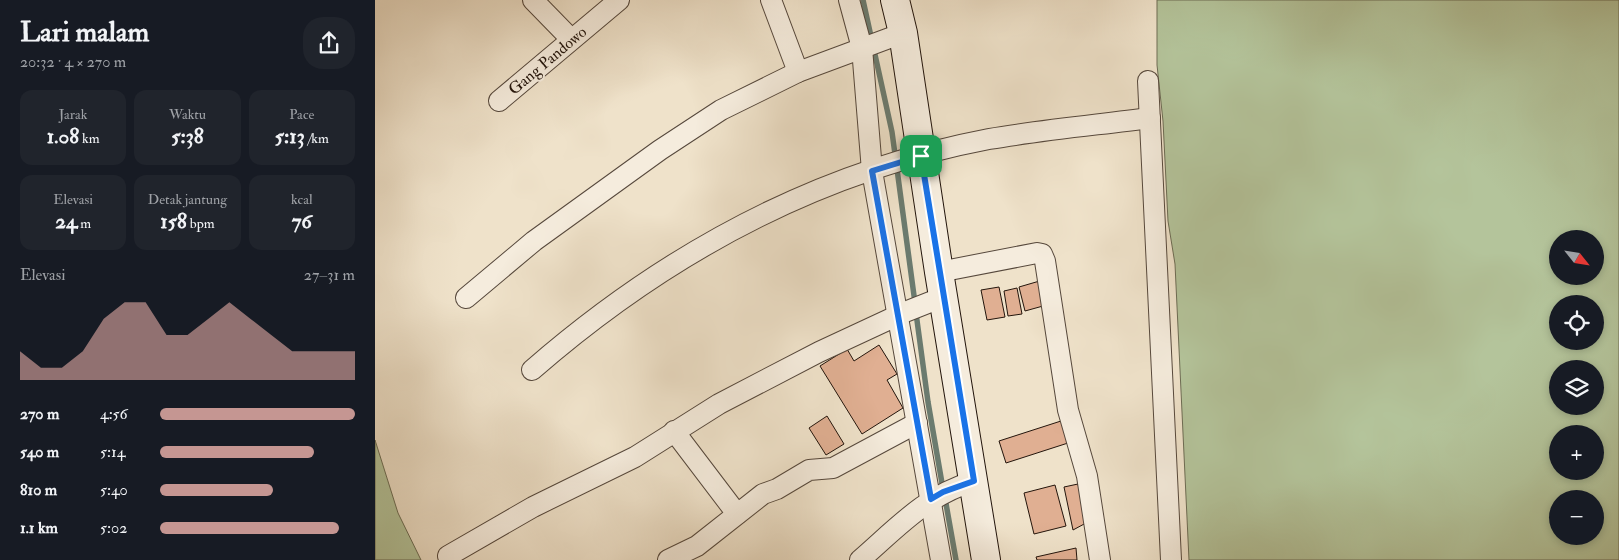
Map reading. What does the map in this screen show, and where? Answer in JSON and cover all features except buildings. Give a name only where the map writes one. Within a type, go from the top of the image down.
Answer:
[{"type":"street","points":[[533,0],[571,39]]},
{"type":"street","name":"Gang Pandowo","points":[[499,101],[619,0]]},
{"type":"street","points":[[771,0],[798,72]]},
{"type":"street","points":[[849,0],[881,41],[916,157],[937,290],[952,489],[941,560]]},
{"type":"street","points":[[895,0],[881,41],[880,168],[917,423],[952,489],[986,560]]},
{"type":"street","points":[[466,298],[534,241],[675,139],[721,110],[798,72],[881,41]]},
{"type":"street","points":[[1148,81],[1171,560]]},
{"type":"street","points":[[532,370],[601,312],[675,262],[713,239],[794,200],[880,168],[916,157],[988,140],[1150,118]]},
{"type":"street","points":[[448,556],[533,507],[635,456],[735,395],[819,352],[901,314],[937,290],[1037,253],[1042,254],[1045,261],[1068,410],[1087,476],[1100,560]]},
{"type":"street","points":[[668,560],[697,546],[763,494],[777,490],[809,470],[833,468],[917,423]]},
{"type":"street","points":[[674,431],[737,514]]},
{"type":"street","points":[[860,560],[952,489]]},
{"type":"green space","points":[[1157,0],[1619,0],[1619,560],[1189,560],[1175,264],[1168,221],[1163,121],[1157,65]]},
{"type":"green space","points":[[375,440],[398,513],[421,560],[375,560]]},
{"type":"waterway","points":[[863,0],[892,132],[915,303]]},
{"type":"waterway","points":[[916,313],[928,402],[943,489]]},
{"type":"waterway","points":[[945,498],[956,560]]},
{"type":"route","points":[[921,156],[974,481],[943,492],[931,499],[896,316],[872,171],[921,156]]}]
